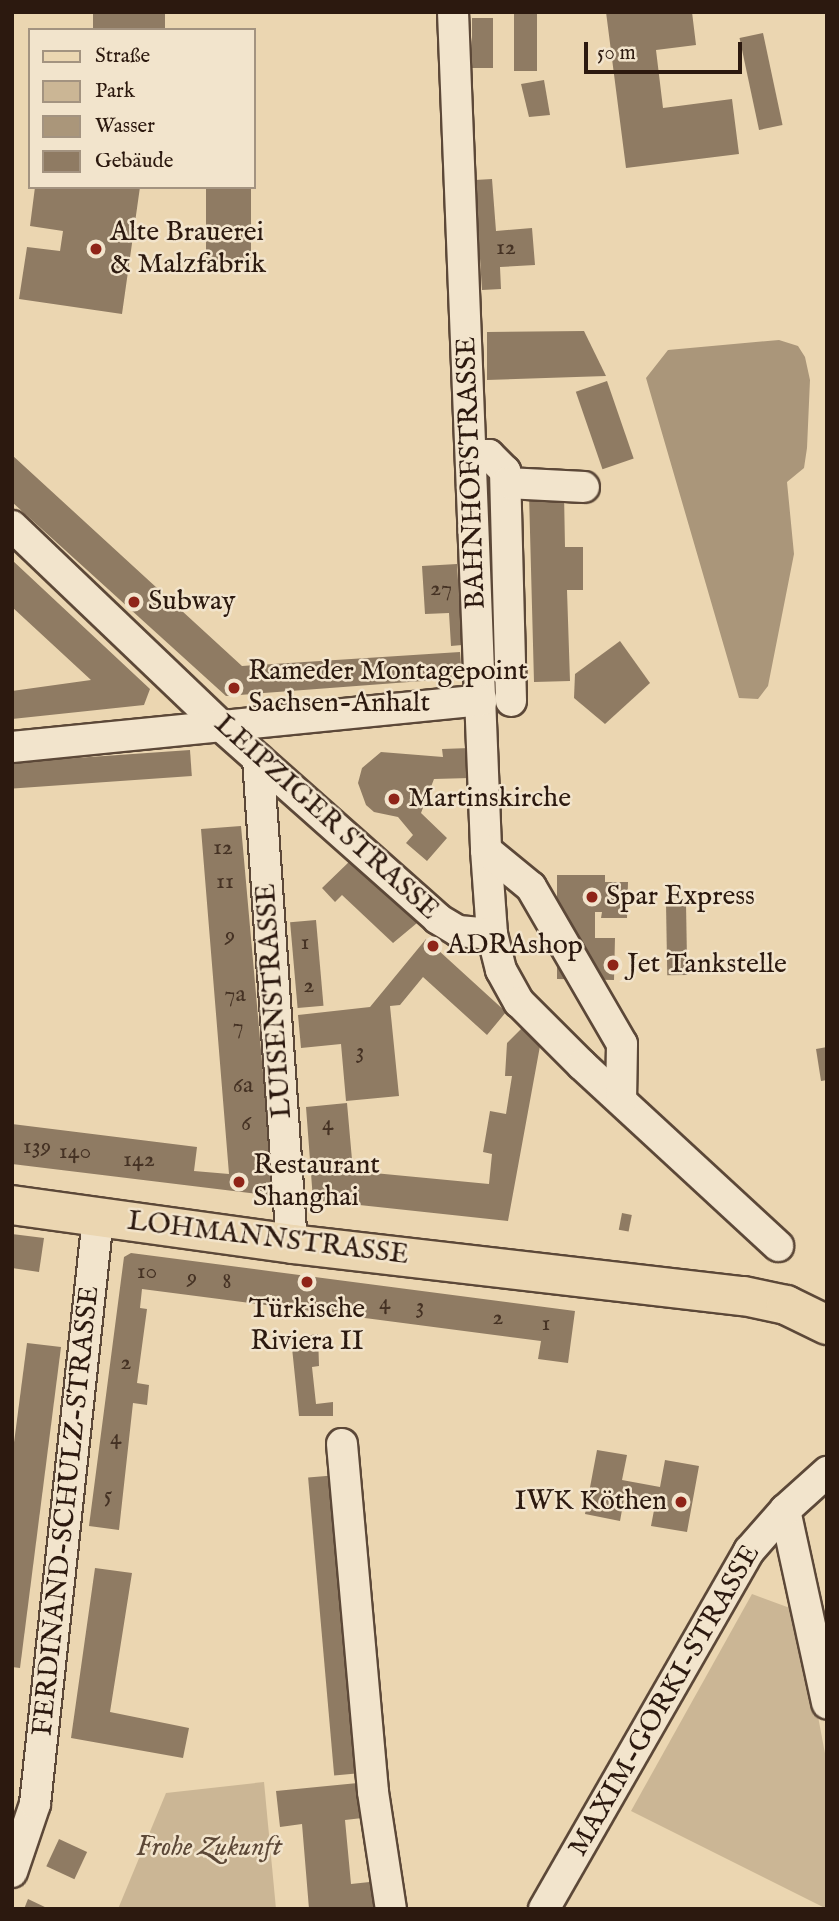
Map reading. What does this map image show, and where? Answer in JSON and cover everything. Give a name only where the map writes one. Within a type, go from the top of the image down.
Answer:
[{"type":"main road","name":"LOHMANNSTRASSE","points":[[12,1205],[292,1244],[744,1296],[817,1319]]},
{"type":"street","name":"BAHNHOFSTRASSE","points":[[453,12],[471,455],[496,701],[486,850],[492,934]]},
{"type":"street","points":[[12,747],[496,701],[507,483],[505,471],[496,460],[489,455],[471,455]]},
{"type":"street","points":[[507,483],[584,487]]},
{"type":"street","name":"LEIPZIGER STRASSE","points":[[12,526],[221,726],[438,919],[458,931],[492,934]]},
{"type":"street","name":"LUISENSTRASSE","points":[[258,759],[292,1244]]},
{"type":"street","points":[[486,850],[531,887],[622,1044],[621,1100]]},
{"type":"street","points":[[492,934],[501,970],[519,1002],[778,1246]]},
{"type":"street","name":"FERDINAND-SCHULZ-STRASSE","points":[[12,1872],[24,1802],[98,1217]]},
{"type":"street","points":[[342,1444],[373,1792],[391,1909]]},
{"type":"street","name":"MAXIM-GORKI-STRASSE","points":[[544,1909],[749,1551],[785,1510],[827,1472]]},
{"type":"street","points":[[785,1510],[827,1703]]},
{"type":"green space","points":[[752,1594],[798,1611],[827,1764],[827,1909],[631,1811]]},
{"type":"green space","name":"Frohe Zukunft","points":[[264,1782],[276,1909],[118,1909],[166,1793]]},
{"type":"water","points":[[779,340],[798,346],[805,357],[810,380],[807,448],[804,468],[787,482],[794,554],[768,686],[758,699],[739,698],[646,378],[668,350]]},
{"type":"building","points":[[93,12],[165,12],[165,28],[93,28]]},
{"type":"building","points":[[514,12],[537,12],[537,71],[514,71]]},
{"type":"building","points":[[606,12],[692,12],[696,45],[656,50],[663,108],[732,99],[739,154],[626,168]]},
{"type":"building","points":[[472,18],[493,18],[493,68],[472,68]]},
{"type":"building","points":[[763,33],[783,125],[759,130],[740,38]]},
{"type":"building","points":[[544,80],[550,115],[529,117],[521,84]]},
{"type":"building","points":[[492,179],[496,231],[532,228],[535,265],[500,267],[501,289],[482,290],[475,180]]},
{"type":"building","name":"Alte Brauerei & Malzfabrik","points":[[35,189],[140,189],[122,314],[19,299],[27,247],[60,251],[63,231],[30,226]]},
{"type":"building","points":[[206,189],[251,189],[251,264],[206,264]]},
{"type":"building","points":[[584,331],[606,376],[487,380],[487,332]]},
{"type":"building","points":[[607,381],[634,459],[602,469],[576,392]]},
{"type":"building","points":[[12,455],[242,666],[460,652],[462,678],[226,696],[12,502]]},
{"type":"building","points":[[564,493],[565,547],[583,547],[583,590],[567,590],[570,681],[534,682],[529,494]]},
{"type":"building","points":[[12,560],[150,689],[144,705],[12,719],[12,691],[91,680],[12,607]]},
{"type":"building","points":[[457,564],[462,645],[451,646],[449,613],[425,614],[422,566]]},
{"type":"building","points":[[620,641],[650,683],[605,724],[574,698],[575,674]]},
{"type":"building","name":"Martinskirche","points":[[470,748],[470,778],[434,779],[421,813],[447,838],[427,861],[406,843],[413,835],[398,817],[374,812],[366,805],[358,783],[362,768],[381,752],[443,757],[442,749]]},
{"type":"building","points":[[190,750],[192,776],[13,788],[12,762]]},
{"type":"building","points":[[241,826],[274,1196],[12,1164],[12,1124],[197,1147],[194,1171],[229,1174],[201,829]]},
{"type":"building","points":[[351,860],[417,923],[393,943],[342,895],[335,902],[322,888]]},
{"type":"building","points":[[557,875],[605,875],[605,882],[628,882],[627,918],[601,918],[602,912],[595,912],[595,938],[615,938],[614,980],[557,979]]},
{"type":"building","points":[[666,903],[686,903],[687,975],[667,975]]},
{"type":"building","points":[[316,920],[323,1006],[298,1008],[290,922]]},
{"type":"building","points":[[426,939],[506,1012],[487,1035],[423,977],[400,1005],[390,1006],[399,1096],[346,1101],[341,1044],[301,1048],[298,1015],[370,1007]]},
{"type":"building","points":[[522,1028],[540,1046],[508,1221],[313,1200],[306,1107],[347,1103],[353,1171],[489,1184],[492,1154],[483,1152],[490,1111],[506,1114],[512,1076],[505,1076],[507,1043]]},
{"type":"building","points":[[827,1047],[827,1080],[821,1081],[816,1049]]},
{"type":"building","points":[[622,1213],[632,1215],[629,1232],[619,1230]]},
{"type":"building","points":[[12,1234],[44,1238],[39,1272],[12,1268]]},
{"type":"building","points":[[131,1253],[575,1311],[568,1363],[538,1359],[541,1341],[142,1289],[140,1308],[147,1309],[137,1383],[149,1385],[147,1405],[133,1403],[119,1530],[89,1526],[124,1257]]},
{"type":"building","points":[[318,1334],[319,1366],[312,1367],[316,1404],[333,1402],[333,1416],[299,1416],[291,1338]]},
{"type":"building","points":[[27,1343],[61,1347],[20,1668],[12,1667],[12,1458]]},
{"type":"building","points":[[597,1450],[627,1455],[622,1480],[660,1487],[665,1460],[699,1466],[687,1532],[651,1526],[655,1505],[624,1499],[620,1521],[585,1514]]},
{"type":"building","points":[[338,1475],[364,1773],[334,1775],[308,1478]]},
{"type":"building","points":[[95,1568],[132,1573],[110,1712],[189,1728],[183,1758],[71,1738]]},
{"type":"building","points":[[368,1782],[371,1817],[345,1820],[351,1884],[379,1881],[382,1909],[309,1909],[302,1824],[280,1827],[276,1791]]},
{"type":"building","points":[[59,1839],[87,1852],[74,1879],[46,1866]]},
{"type":"building","points":[[28,1899],[49,1909],[24,1909]]},
{"type":"place","name":"Alte Brauerei & Malzfabrik","points":[[96,249]]},
{"type":"place","name":"Subway","points":[[134,602]]},
{"type":"place","name":"Rameder Montagepoint Sachsen-Anhalt","points":[[234,688]]},
{"type":"place","name":"Martinskirche","points":[[394,799]]},
{"type":"place","name":"Spar Express","points":[[592,897]]},
{"type":"place","name":"ADRAshop","points":[[433,946]]},
{"type":"place","name":"Jet Tankstelle","points":[[613,965]]},
{"type":"place","name":"Restaurant Shanghai","points":[[239,1182]]},
{"type":"place","name":"Türkische Riviera II","points":[[307,1282]]},
{"type":"place","name":"IWK Köthen","points":[[681,1502]]}]
